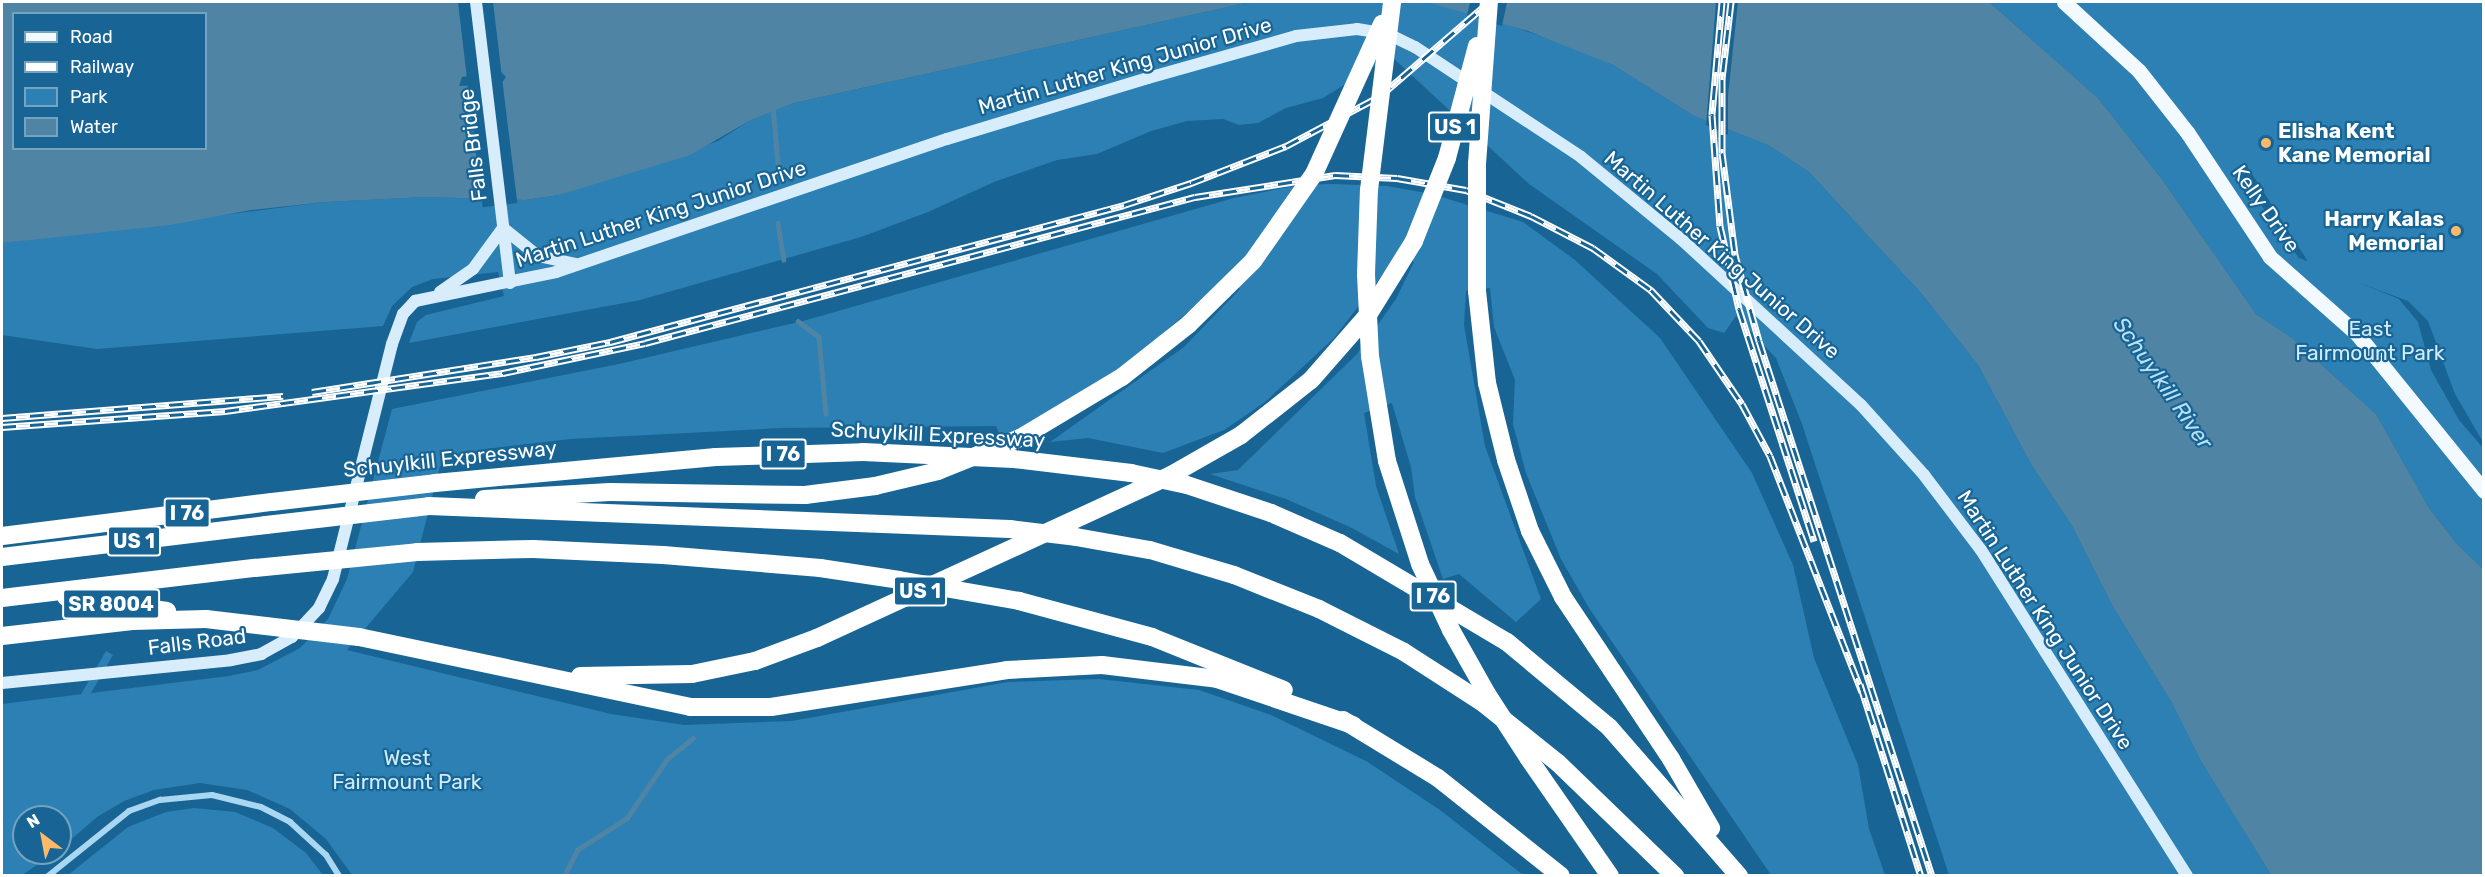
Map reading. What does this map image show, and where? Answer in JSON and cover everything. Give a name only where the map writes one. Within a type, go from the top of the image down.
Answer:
[{"type":"highway","name":"US 1","points":[[2,557],[429,506],[568,492],[805,495],[875,486],[938,471],[1020,438],[1122,376],[1189,324],[1252,261],[1296,205],[1331,143],[1392,2]]},
{"type":"highway","points":[[1392,2],[1369,190],[1366,274],[1370,356],[1387,461],[1420,564],[1451,630],[1487,694],[1528,759],[1610,876]]},
{"type":"highway","name":"US 1","points":[[2,636],[132,621],[206,619],[359,637],[543,676],[659,677],[755,661],[817,638],[1171,475],[1241,435],[1311,380],[1368,315],[1414,241],[1447,158],[1488,5]]},
{"type":"highway","points":[[1488,5],[1476,206],[1477,291],[1489,394],[1506,460],[1530,531],[1563,597],[1671,759],[1728,858]]},
{"type":"highway","name":"Schuylkill Expressway","points":[[2,536],[435,483],[716,457],[863,452],[1014,459],[1131,473],[1187,485],[1271,513],[1340,543],[1507,642],[1609,727],[1728,858],[1739,876]]},
{"type":"highway","points":[[429,506],[1010,529],[1076,537],[1150,550],[1234,575],[1319,609],[1404,652],[1483,703],[1558,763],[1675,876]]},
{"type":"highway","points":[[2,598],[255,568],[417,552],[533,549],[663,555],[820,568],[900,580],[1019,602],[1108,624],[1194,652],[1274,685],[1353,725],[1438,778],[1561,876]]},
{"type":"highway","name":"SR 8004","points":[[41,593],[206,619]]},
{"type":"highway","points":[[543,676],[672,705],[731,709],[812,702],[1007,670],[1140,667],[1217,679],[1353,725]]},
{"type":"main road","name":"Falls Bridge","points":[[476,2],[510,283]]},
{"type":"main road","name":"Kelly Drive","points":[[2064,2],[2139,71],[2187,132],[2270,257],[2357,334],[2484,491]]},
{"type":"main road","name":"Martin Luther King Junior Drive","points":[[510,283],[579,264],[947,139],[1148,78],[1320,31],[1357,29],[1388,34],[1415,47],[1502,102],[1607,177],[1682,239],[1861,405],[1924,475],[1981,550],[2187,876]]},
{"type":"main road","points":[[433,295],[473,269],[502,223],[538,256],[579,264]]},
{"type":"main road","name":"Falls Road","points":[[2,683],[231,660],[261,654],[292,638],[319,608],[333,579],[398,324],[408,307],[433,295],[510,283]]},
{"type":"street","points":[[48,876],[129,811],[160,800],[203,795],[244,802],[275,814],[314,843],[339,876]]},
{"type":"green space","points":[[1250,2],[1427,2],[1461,9],[1570,46],[1613,65],[1694,116],[1768,145],[1809,172],[1921,293],[1978,365],[2032,466],[2072,526],[2113,607],[2172,703],[2202,763],[2271,875],[1949,875],[1802,424],[1776,358],[1736,316],[1724,333],[1708,328],[1657,274],[1529,184],[1391,56],[1323,98],[1286,108],[1258,123],[1239,125],[1223,119],[1187,121],[1151,131],[1097,154],[1057,160],[994,182],[928,212],[861,237],[640,300],[409,343],[417,322],[426,315],[504,296],[498,272],[433,279],[412,287],[392,306],[383,326],[97,349],[2,335],[2,243],[325,202],[425,197],[525,200],[559,195],[718,141],[749,121],[794,103]]},
{"type":"green space","name":"East Fairmount Park","points":[[1989,2],[2483,2],[2483,442],[2455,394],[2428,321],[2408,301],[2357,282],[2399,299],[2418,322],[2431,370],[2459,420],[2483,448],[2483,569],[2457,544],[2429,508],[2376,414],[2292,338],[2256,314],[2161,178],[2098,98]],"holes":[[[2245,163],[2307,260],[2299,258],[2236,169]]]},
{"type":"green space","name":"West Fairmount Park","points":[[1299,185],[1387,186],[1432,194],[1523,222],[1575,260],[1660,338],[1752,473],[1793,565],[1814,658],[1858,765],[1869,829],[1885,875],[1771,875],[1589,608],[1561,559],[1526,473],[1513,424],[1515,380],[1494,327],[1490,288],[1466,291],[1464,325],[1485,446],[1541,599],[1516,622],[1459,574],[1443,579],[1415,497],[1411,467],[1392,403],[1364,413],[1376,486],[1399,554],[1350,527],[1286,499],[1210,474],[1238,470],[1357,354],[1396,299],[1414,262],[1399,253],[1334,338],[1265,402],[1224,430],[1163,453],[1088,438],[1050,442],[1184,347],[1240,289],[1227,278],[1123,368],[1011,436],[1000,436],[996,426],[781,428],[570,439],[485,449],[454,457],[440,466],[413,572],[347,650],[611,714],[684,725],[792,721],[1008,682],[1099,679],[1199,690],[1271,715],[1366,761],[1440,810],[1523,875],[352,875],[326,839],[290,809],[247,790],[200,783],[154,790],[124,801],[97,817],[72,839],[72,805],[12,805],[12,865],[37,865],[22,875],[2,876],[2,704],[229,676],[258,670],[300,648],[328,619],[347,579],[392,409],[619,364],[803,321],[1234,198]]},
{"type":"green space","points":[[106,651],[113,655],[60,746],[54,742]]},
{"type":"green space","name":"West Fairmount Park","points":[[194,808],[235,812],[273,828],[306,853],[323,875],[68,875],[128,827],[166,812]]},
{"type":"water","points":[[2,2],[1250,2],[794,103],[749,121],[690,155],[559,195],[525,200],[425,197],[325,202],[251,210],[170,225],[2,243]],"holes":[[[500,71],[506,77],[501,84],[459,86],[462,77]]]},
{"type":"water","name":"Schuylkill River","points":[[1427,2],[1989,2],[2098,98],[2161,178],[2256,314],[2292,338],[2376,414],[2429,508],[2457,544],[2483,569],[2483,875],[2271,875],[2202,763],[2172,703],[2113,607],[2072,526],[2032,466],[1978,365],[1921,293],[1809,172],[1768,145],[1694,116],[1613,65],[1528,31]]},
{"type":"pier","points":[[458,2],[493,2],[502,77],[500,74],[467,79]]},
{"type":"pier","points":[[1470,2],[1507,2],[1502,26],[1467,15]]},
{"type":"pier","points":[[1716,2],[1738,2],[1728,96],[1728,135],[1706,125]]},
{"type":"pier","points":[[502,78],[517,203],[483,207],[467,82]]},
{"type":"waterway","points":[[773,106],[778,163]]},
{"type":"waterway","points":[[778,223],[784,260]]},
{"type":"waterway","points":[[798,321],[819,337],[826,414]]},
{"type":"waterway","points":[[564,876],[577,850],[627,818],[667,759],[693,738]]},
{"type":"railway","points":[[312,392],[536,357],[610,342],[1124,205],[1191,183],[1286,146],[1380,96],[1489,2]]},
{"type":"railway","points":[[1722,2],[1712,115],[1720,226],[1739,309],[1814,541]]},
{"type":"railway","points":[[1731,2],[1722,79],[1722,153],[1735,255],[1759,341],[1932,876]]},
{"type":"railway","points":[[2,427],[225,411],[503,373],[645,343],[1195,197],[1335,175],[1397,178],[1466,190],[1531,216],[1593,248],[1651,290],[1699,341],[1742,404],[1770,456],[1862,692]]},
{"type":"railway","points":[[2,418],[283,396]]},
{"type":"railway","points":[[1860,684],[1921,876]]},
{"type":"place","name":"Elisha Kent Kane Memorial","points":[[2266,143]]},
{"type":"place","name":"Harry Kalas Memorial","points":[[2456,231]]}]
